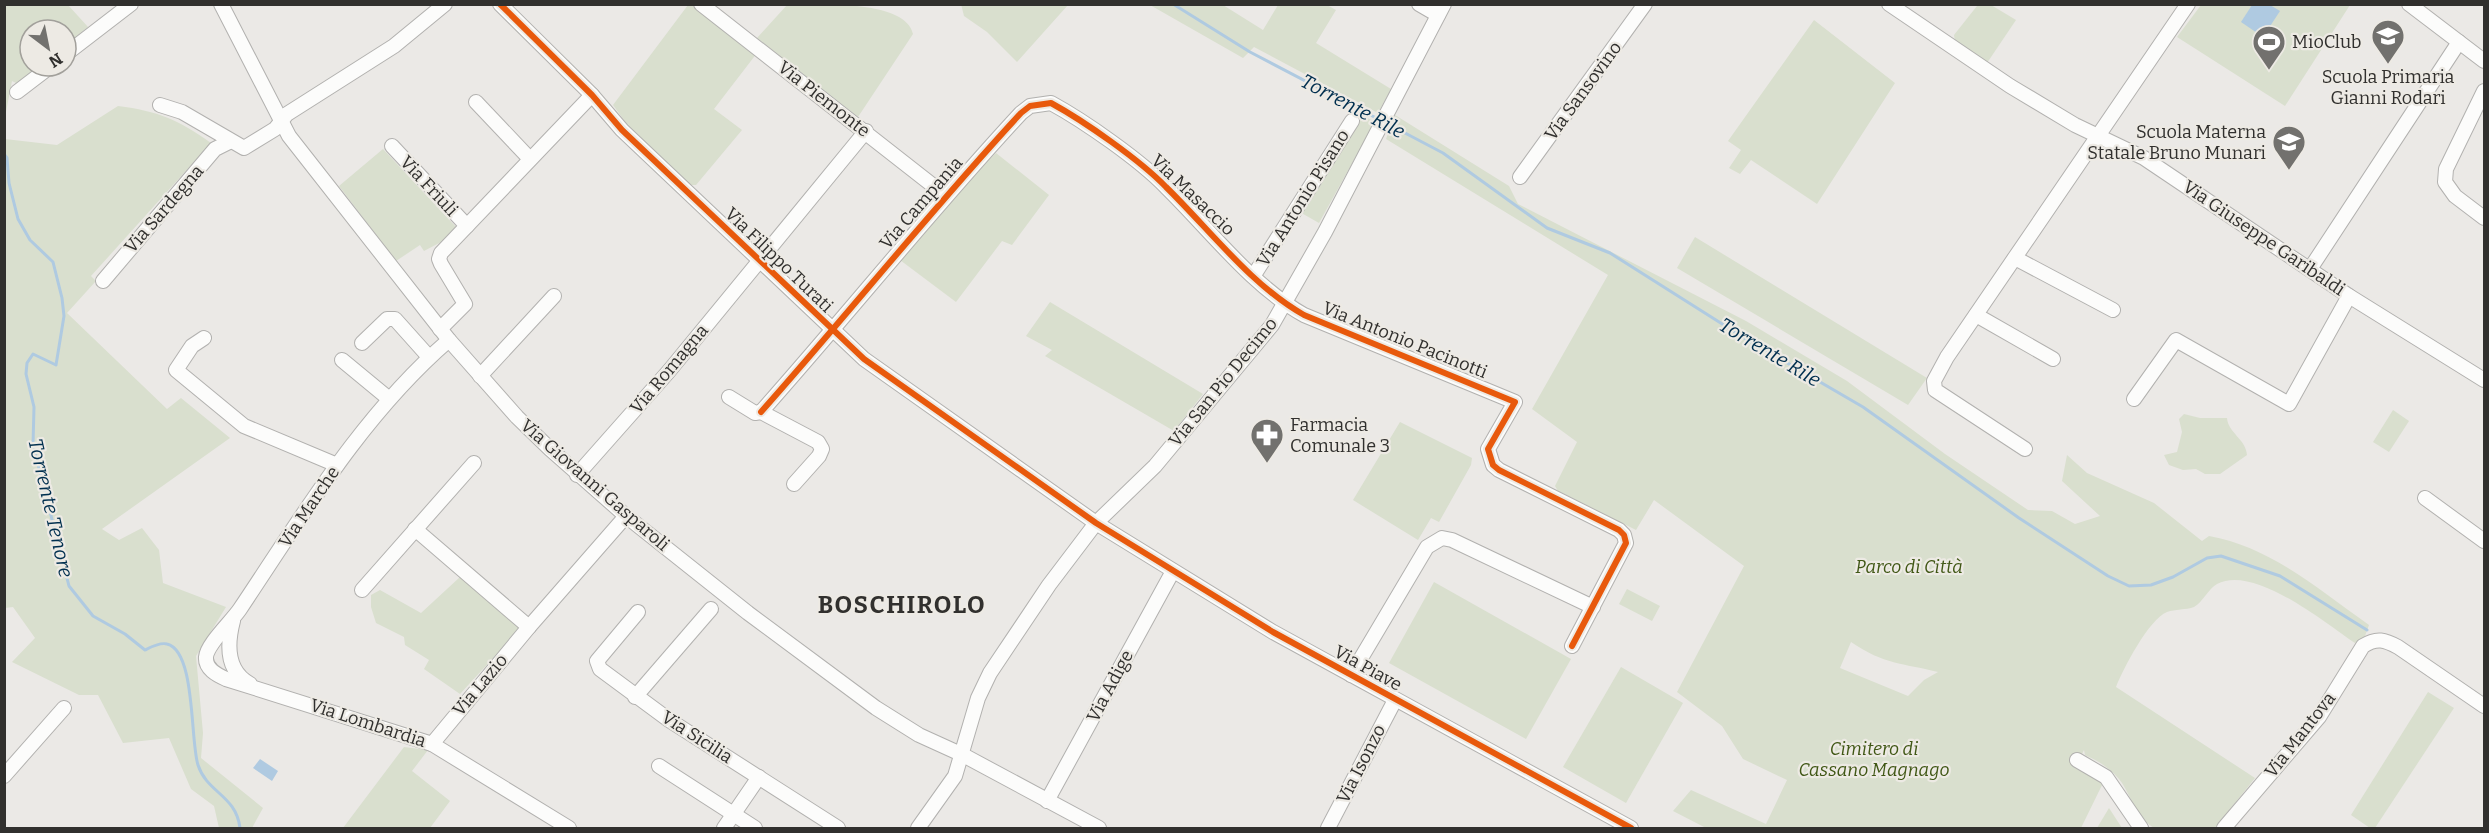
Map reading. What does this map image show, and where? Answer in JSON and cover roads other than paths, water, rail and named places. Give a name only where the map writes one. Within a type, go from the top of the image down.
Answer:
[{"type":"street","points":[[78,45],[131,4]]},
{"type":"street","name":"Via Giovanni Gasparoli","points":[[221,4],[281,122],[444,335],[517,417],[577,475],[797,652],[876,708],[919,735],[963,754],[1100,828]]},
{"type":"street","points":[[160,105],[182,112],[229,142],[244,148],[251,146],[275,129],[287,114],[394,46],[445,4]]},
{"type":"street","name":"Via Filippo Turati","points":[[500,4],[592,95],[622,130],[758,262],[864,359],[1096,523]]},
{"type":"street","name":"Via Piemonte","points":[[701,4],[945,195]]},
{"type":"street","points":[[1419,4],[1441,10]]},
{"type":"street","name":"Via Sansovino","points":[[1520,177],[1645,4]]},
{"type":"street","name":"Via Giuseppe Garibaldi","points":[[1889,4],[2010,86],[2096,137],[2144,158],[2349,296],[2484,380]]},
{"type":"street","points":[[2025,449],[1935,390],[1934,381],[1976,315],[2188,4]]},
{"type":"street","points":[[2409,4],[2484,61]]},
{"type":"street","name":"Via San Pio Decimo","points":[[918,828],[955,776],[978,698],[990,673],[1049,585],[1096,523],[1155,466],[1272,325],[1286,304],[1441,10]]},
{"type":"street","points":[[2310,269],[2459,42]]},
{"type":"street","points":[[17,92],[35,78]]},
{"type":"street","points":[[2484,91],[2446,169],[2445,182],[2455,196],[2484,218]]},
{"type":"street","name":"Via Friuli","points":[[444,335],[465,304],[439,258],[592,95]]},
{"type":"street","points":[[476,102],[530,159]]},
{"type":"street","name":"Via Campania","points":[[761,412],[945,195],[1021,113],[1030,106],[1040,103]]},
{"type":"street","name":"Via Masaccio","points":[[1040,103],[1051,103],[1060,108],[1152,173],[1286,304]]},
{"type":"street","name":"Via Antonio Pisano","points":[[1254,275],[1352,120]]},
{"type":"street","name":"Via Romagna","points":[[577,475],[669,371],[866,131]]},
{"type":"street","name":"Via Sardegna","points":[[103,281],[215,149],[229,142]]},
{"type":"street","name":"Via Friuli","points":[[392,146],[467,226]]},
{"type":"street","points":[[2015,258],[2113,310]]},
{"type":"street","points":[[480,376],[554,296]]},
{"type":"street","points":[[2134,399],[2176,340],[2289,404],[2349,296]]},
{"type":"street","name":"Via Antonio Pacinotti","points":[[1286,304],[1304,315],[1515,402],[1488,449],[1493,465],[1624,535],[1624,550],[1593,608]]},
{"type":"street","points":[[1976,315],[2053,359]]},
{"type":"street","points":[[362,343],[387,319],[395,319],[429,357]]},
{"type":"street","name":"Via Marche","points":[[254,686],[215,674],[206,662],[210,647],[234,618],[336,465],[388,398],[429,357],[444,335]]},
{"type":"street","points":[[204,338],[192,346],[176,370],[244,426],[336,465]]},
{"type":"street","points":[[342,360],[388,398]]},
{"type":"street","points":[[729,397],[755,413],[761,412],[818,442],[822,449],[819,456],[794,484]]},
{"type":"street","points":[[362,590],[474,463]]},
{"type":"street","points":[[2425,498],[2484,541]]},
{"type":"street","name":"Via Lazio","points":[[432,744],[528,627],[626,516]]},
{"type":"street","name":"Via Piave","points":[[1096,523],[1244,615],[1632,828]]},
{"type":"street","points":[[415,530],[528,627]]},
{"type":"street","points":[[1351,675],[1427,547],[1442,538],[1452,540],[1593,608],[1572,646]]},
{"type":"street","name":"Via Adige","points":[[1047,801],[1173,571]]},
{"type":"street","points":[[635,697],[711,609]]},
{"type":"street","name":"Via Sicilia","points":[[638,612],[597,661],[600,669],[635,697],[838,828]]},
{"type":"street","name":"Via Marche","points":[[234,618],[229,636],[231,661],[244,681],[254,686]]},
{"type":"street","name":"Via Mantova","points":[[2224,828],[2319,717],[2363,646],[2373,640],[2384,639],[2483,702]]},
{"type":"street","name":"Via Lombardia","points":[[254,686],[432,744],[569,828]]},
{"type":"street","name":"Via Isonzo","points":[[1328,828],[1395,699]]},
{"type":"street","points":[[4,776],[64,708]]},
{"type":"street","points":[[2077,760],[2106,777],[2141,828]]},
{"type":"street","points":[[659,766],[755,828]]},
{"type":"street","points":[[724,828],[759,777]]},
{"type":"water","points":[[2252,5],[2270,5],[2280,11],[2263,37],[2241,22]]},
{"type":"water","points":[[260,759],[278,771],[272,781],[253,768]]},
{"type":"waterway","name":"Torrente Rile","points":[[1173,4],[1250,52],[1380,120]]},
{"type":"waterway","name":"Torrente Rile","points":[[1386,123],[1443,153],[1547,228],[1610,253],[1746,339],[1863,407],[2019,518],[2108,576],[2129,586],[2151,585],[2173,577],[2207,558],[2221,556],[2280,576],[2367,630]]},
{"type":"waterway","name":"Torrente Tenore","points":[[4,154],[7,158],[9,183],[18,219],[30,240],[53,262],[62,298],[64,316],[56,365],[33,354],[27,363],[26,374],[34,407],[33,445],[69,586],[93,616],[125,634],[145,650],[164,644],[176,650],[183,662],[187,679],[198,765],[208,782],[233,808],[240,828]]},
{"type":"place","name":"Scuola Primaria Gianni Rodari","points":[[2388,65]]},
{"type":"place","name":"MioClub","points":[[2269,71]]},
{"type":"place","name":"Scuola Materna Statale Bruno Munari","points":[[2289,171]]},
{"type":"place","name":"Farmacia Comunale 3","points":[[1267,464]]},
{"type":"district","name":"BOSCHIROLO","points":[[902,605]]},
{"type":"park label","name":"Parco di Città","points":[[1909,567]]},
{"type":"park label","name":"Cimitero di Cassano Magnago","points":[[1874,759]]}]
